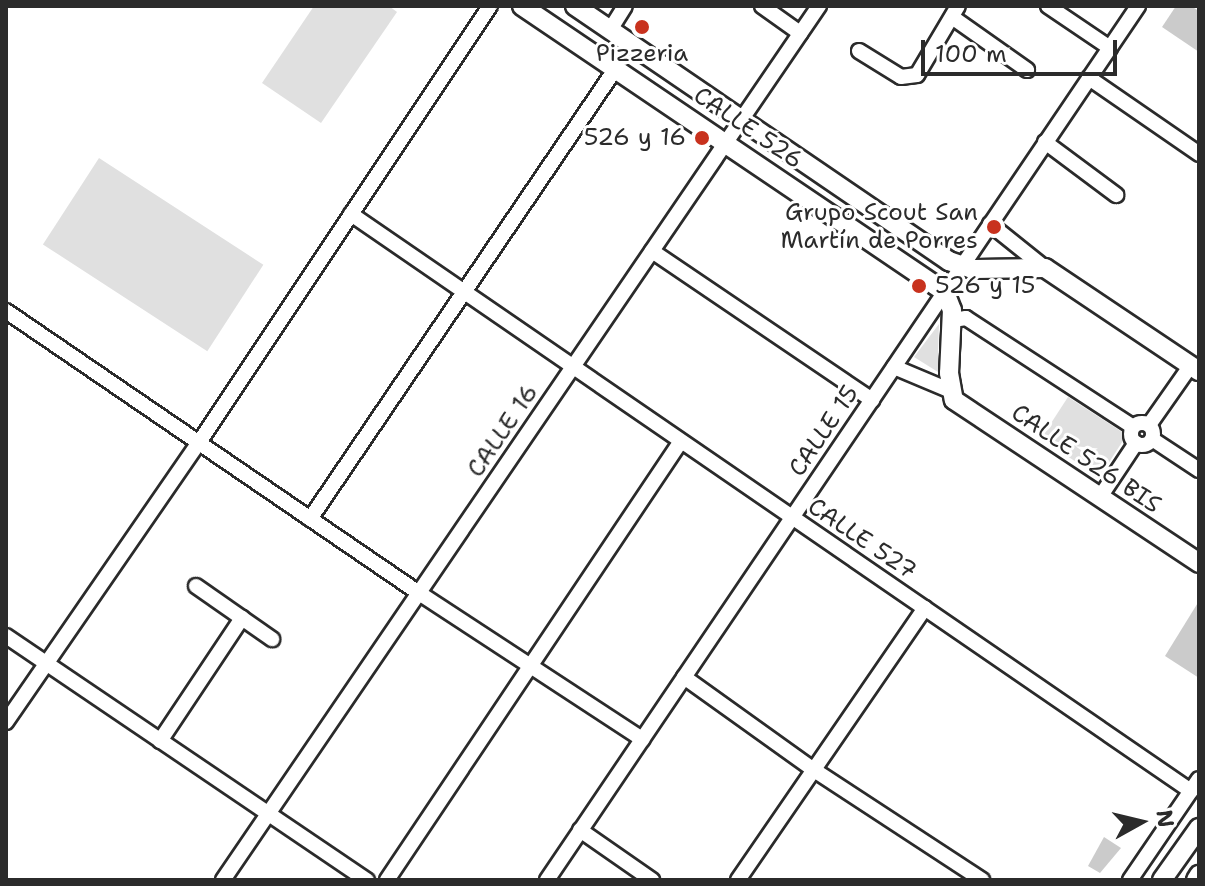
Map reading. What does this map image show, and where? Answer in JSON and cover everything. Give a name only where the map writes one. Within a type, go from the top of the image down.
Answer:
[{"type":"main road","name":"CALLE 526","points":[[522,6],[945,292]]},
{"type":"main road","name":"CALLE 526","points":[[575,6],[949,261],[962,266]]},
{"type":"main road","points":[[962,266],[972,269],[1045,268],[1195,368]]},
{"type":"main road","points":[[945,292],[953,320],[951,391]]},
{"type":"main road","name":"CALLE 526 BIS","points":[[951,391],[959,404],[1199,563]]},
{"type":"main road","points":[[1162,880],[1199,828]]},
{"type":"main road","points":[[1153,880],[1177,857]]},
{"type":"street","points":[[6,722],[198,444],[490,6]]},
{"type":"street","points":[[610,30],[625,6]]},
{"type":"street","points":[[762,6],[800,33]]},
{"type":"street","name":"CALLE 16","points":[[223,880],[819,6]]},
{"type":"street","points":[[1048,6],[1110,48]]},
{"type":"street","name":"CALLE 15","points":[[547,880],[1138,6]]},
{"type":"street","points":[[859,51],[901,77],[917,75],[955,11],[1027,70]]},
{"type":"street","points":[[310,519],[616,68]]},
{"type":"street","points":[[1089,78],[1199,154]]},
{"type":"street","points":[[1045,142],[1116,195]]},
{"type":"street","name":"CALLE 527","points":[[351,214],[925,608],[1195,785]]},
{"type":"street","points":[[990,224],[1045,268]]},
{"type":"street","points":[[652,251],[872,400]]},
{"type":"street","points":[[6,311],[419,593],[642,739]]},
{"type":"street","points":[[953,320],[966,318],[1133,427]]},
{"type":"street","name":"CALLE 526 BIS","points":[[894,367],[951,391]]},
{"type":"street","points":[[1133,427],[1132,437],[1136,443],[1143,445],[1195,368]]},
{"type":"street","points":[[1133,427],[1142,422],[1199,470]]},
{"type":"street","points":[[387,880],[533,667],[681,441]]},
{"type":"street","points":[[1100,497],[1136,443]]},
{"type":"street","points":[[196,586],[272,639]]},
{"type":"street","points":[[738,880],[925,608]]},
{"type":"street","points":[[160,741],[242,618]]},
{"type":"street","points":[[6,636],[367,880]]},
{"type":"street","points":[[684,677],[814,770],[982,880]]},
{"type":"street","points":[[1130,880],[1195,785]]},
{"type":"street","points":[[580,830],[652,880]]},
{"type":"shaded area","points":[[314,6],[389,6],[397,12],[321,123],[262,83]]},
{"type":"shaded area","points":[[99,158],[263,265],[207,351],[43,244]]},
{"type":"shaded area","points":[[939,324],[938,353],[938,372],[914,357]]},
{"type":"shaded area","points":[[1068,397],[1127,435],[1099,477],[1041,439]]},
{"type":"building","points":[[1176,6],[1191,6],[1199,11],[1199,52],[1162,27]]},
{"type":"building","points":[[1199,601],[1199,678],[1165,656]]},
{"type":"building","points":[[1104,837],[1121,848],[1100,873],[1088,866]]},
{"type":"place","name":"Pizzeria","points":[[642,27]]},
{"type":"place","name":"526 y 16","points":[[702,138]]},
{"type":"place","name":"Grupo Scout San Martín de Porres","points":[[994,227]]},
{"type":"place","name":"526 y 15","points":[[919,286]]}]
